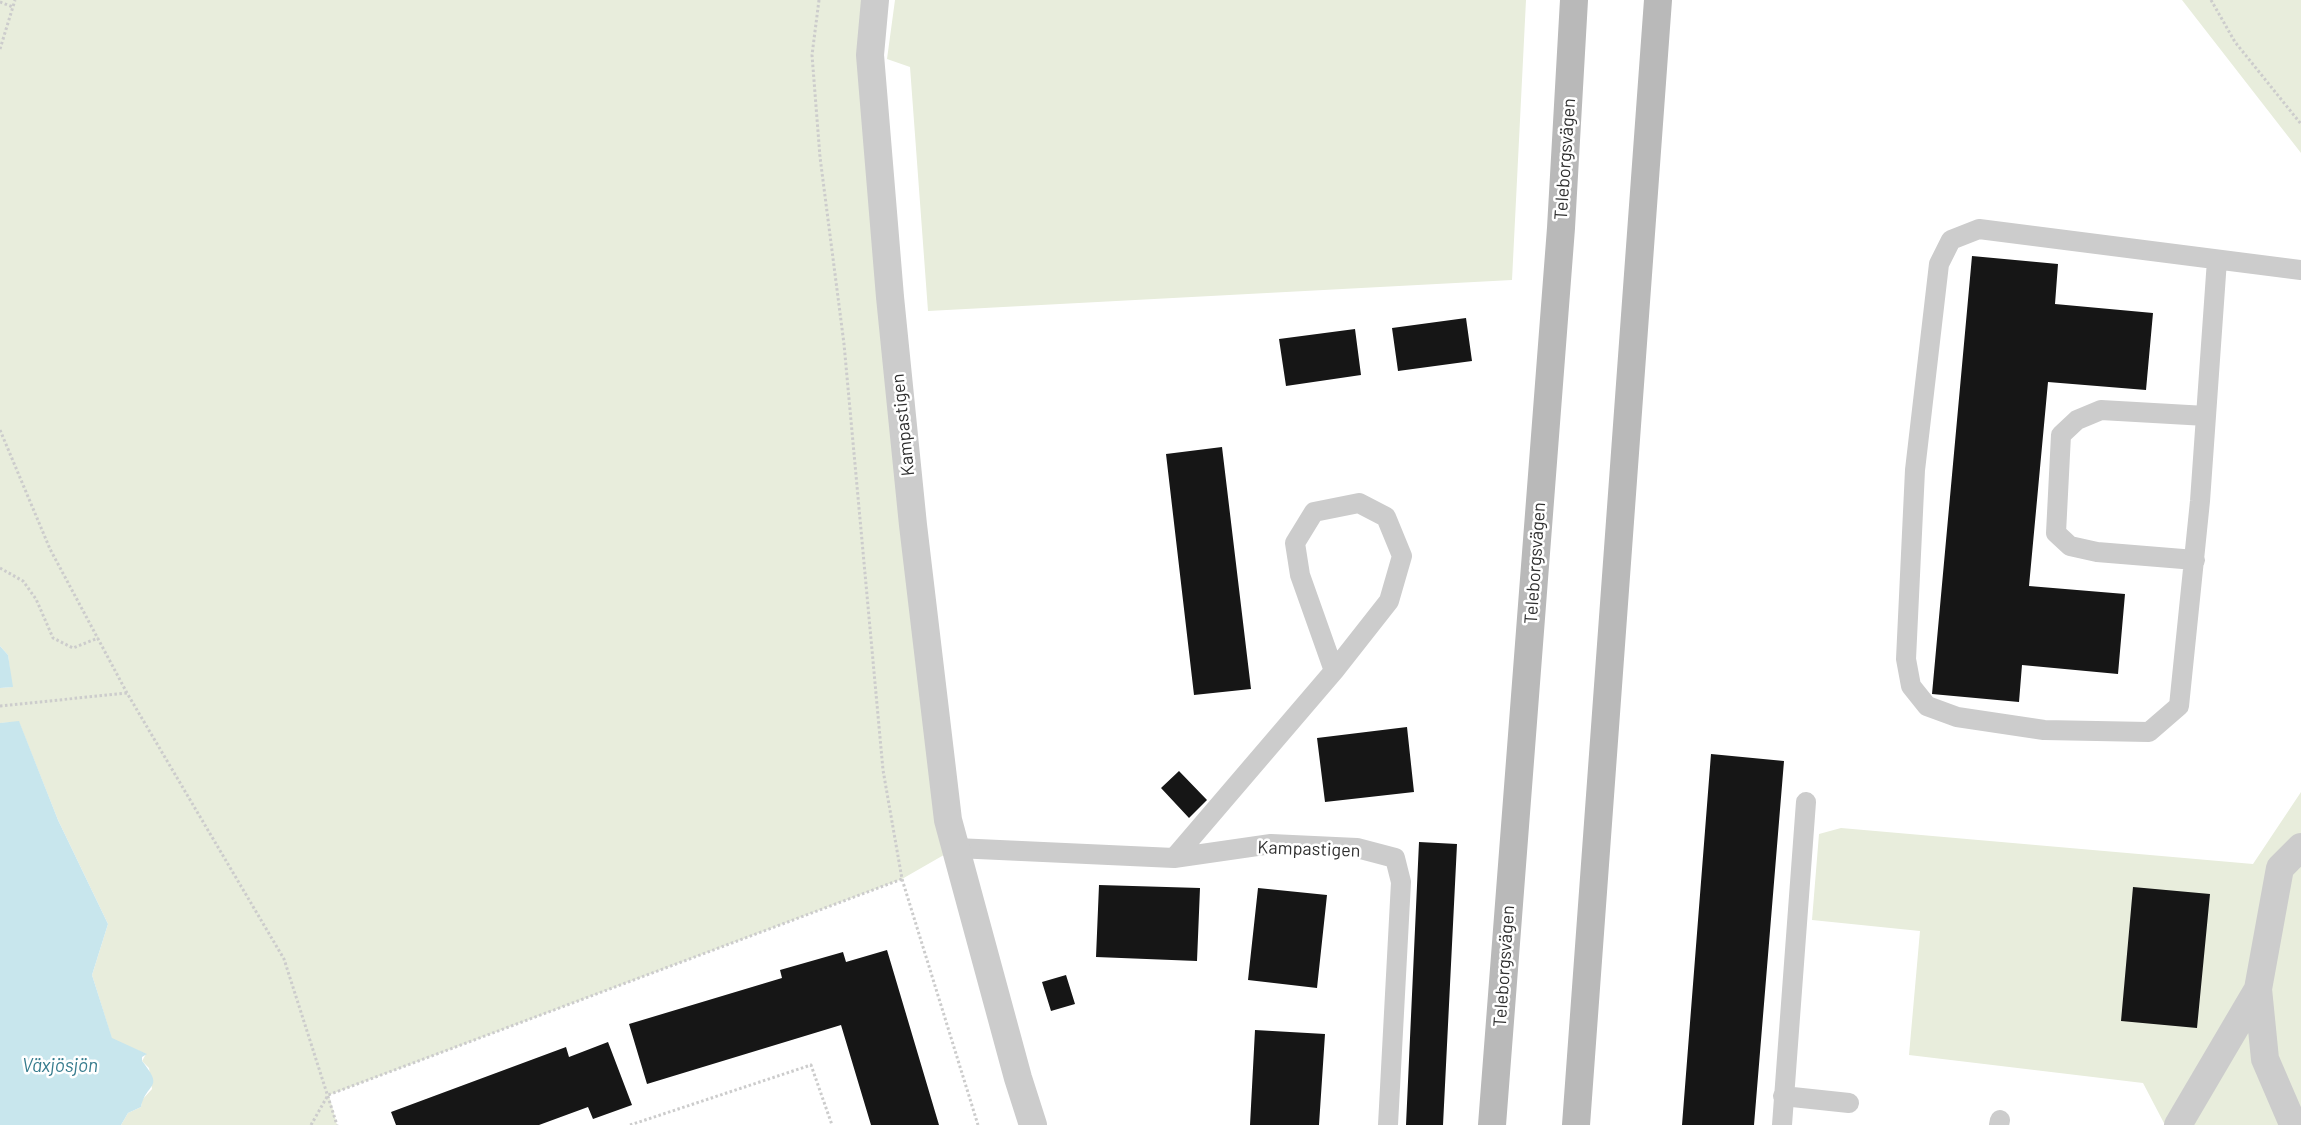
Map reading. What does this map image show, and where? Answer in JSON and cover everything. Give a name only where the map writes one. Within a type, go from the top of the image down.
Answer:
[{"type":"main road","name":"Teleborgsvägen","points":[[1492,1125],[1561,228],[1574,0]]},
{"type":"main road","points":[[1576,1125],[1658,0]]},
{"type":"street","name":"Kampastigen","points":[[875,0],[870,55],[890,297],[913,525],[946,810],[1018,1078],[1033,1125]]},
{"type":"street","points":[[2301,847],[2280,868],[2258,989],[2265,1058],[2292,1124],[2301,1124]]},
{"type":"street","points":[[2178,1125],[2258,989]]},
{"type":"lane","points":[[2217,260],[2194,560],[2179,706],[2149,732],[2044,730],[1957,717],[1927,706],[1910,686],[1906,659],[1915,470],[1939,264],[1951,240],[1979,229],[2301,270]]},
{"type":"lane","points":[[2194,560],[2097,552],[2070,546],[2056,533],[2062,435],[2077,420],[2101,410],[2206,416]]},
{"type":"lane","points":[[1174,858],[1334,671],[1389,601],[1402,556],[1386,517],[1359,503],[1314,512],[1295,543],[1300,575],[1334,671]]},
{"type":"lane","points":[[1782,1125],[1806,802]]},
{"type":"lane","name":"Kampastigen","points":[[956,848],[1174,858],[1271,844],[1357,848],[1396,858],[1401,882],[1388,1125]]},
{"type":"lane","points":[[1783,1096],[1849,1103]]},
{"type":"path","points":[[0,49],[15,0]]},
{"type":"path","points":[[819,0],[812,55],[820,158],[844,344],[883,770],[902,879],[978,1125]]},
{"type":"path","points":[[2211,0],[2235,42],[2301,124]]},
{"type":"path","points":[[0,2],[13,7]]},
{"type":"path","points":[[0,430],[50,549],[127,694],[284,959],[337,1125]]},
{"type":"path","points":[[0,568],[23,581],[36,599],[53,638],[73,648],[98,638]]},
{"type":"path","points":[[0,706],[127,694]]},
{"type":"path","points":[[311,1125],[328,1095],[902,879]]},
{"type":"path","points":[[630,1125],[811,1064],[832,1125]]},
{"type":"path","points":[[650,1125],[651,1118]]},
{"type":"green space","points":[[0,0],[875,0],[956,848],[902,879],[329,1095],[337,1125],[121,1125],[128,1113],[141,1107],[142,1100],[152,1089],[149,1068],[142,1061],[146,1054],[112,1039],[92,975],[108,924],[58,820],[19,722],[0,723],[0,688],[12,687],[8,655],[0,646]]},
{"type":"green space","points":[[895,0],[1526,0],[1512,280],[928,311],[910,67],[887,59]]},
{"type":"green space","points":[[2182,0],[2301,0],[2301,153]]},
{"type":"green space","points":[[2301,792],[2301,1125],[2165,1125],[2143,1083],[1909,1055],[1920,931],[1812,920],[1819,834],[1841,828],[2253,864]]},
{"type":"water","points":[[0,646],[8,655],[13,687],[0,688]]},
{"type":"water","name":"Växjösjön","points":[[19,721],[58,820],[108,924],[92,975],[112,1038],[147,1054],[142,1057],[142,1061],[152,1077],[152,1085],[141,1107],[128,1113],[121,1125],[0,1125],[0,723]]},
{"type":"building","points":[[1972,256],[2058,264],[2055,304],[2153,313],[2146,390],[2048,382],[2029,586],[2125,594],[2118,674],[2022,665],[2019,702],[1932,694]]},
{"type":"building","points":[[1466,318],[1472,361],[1398,371],[1392,328]]},
{"type":"building","points":[[1355,329],[1361,375],[1286,386],[1279,339]]},
{"type":"building","points":[[1222,447],[1251,689],[1194,695],[1166,454]]},
{"type":"building","points":[[1407,727],[1414,792],[1325,802],[1317,738]]},
{"type":"building","points":[[1711,754],[1784,761],[1754,1125],[1682,1125]]},
{"type":"building","points":[[1179,771],[1207,800],[1189,818],[1161,788]]},
{"type":"building","points":[[1419,842],[1457,844],[1443,1125],[1406,1125]]},
{"type":"building","points":[[1099,885],[1200,888],[1197,961],[1096,957]]},
{"type":"building","points":[[2133,887],[2210,894],[2197,1028],[2121,1021]]},
{"type":"building","points":[[1258,888],[1327,895],[1317,988],[1248,980]]},
{"type":"building","points":[[887,950],[939,1125],[871,1125],[841,1025],[647,1084],[629,1024],[782,978],[780,970],[843,952],[846,962]]},
{"type":"building","points":[[1066,975],[1075,1004],[1051,1011],[1042,982]]},
{"type":"building","points":[[1255,1030],[1325,1034],[1319,1125],[1250,1125]]},
{"type":"building","points":[[608,1042],[632,1105],[593,1119],[588,1107],[539,1125],[396,1125],[391,1112],[566,1047],[569,1057]]}]
